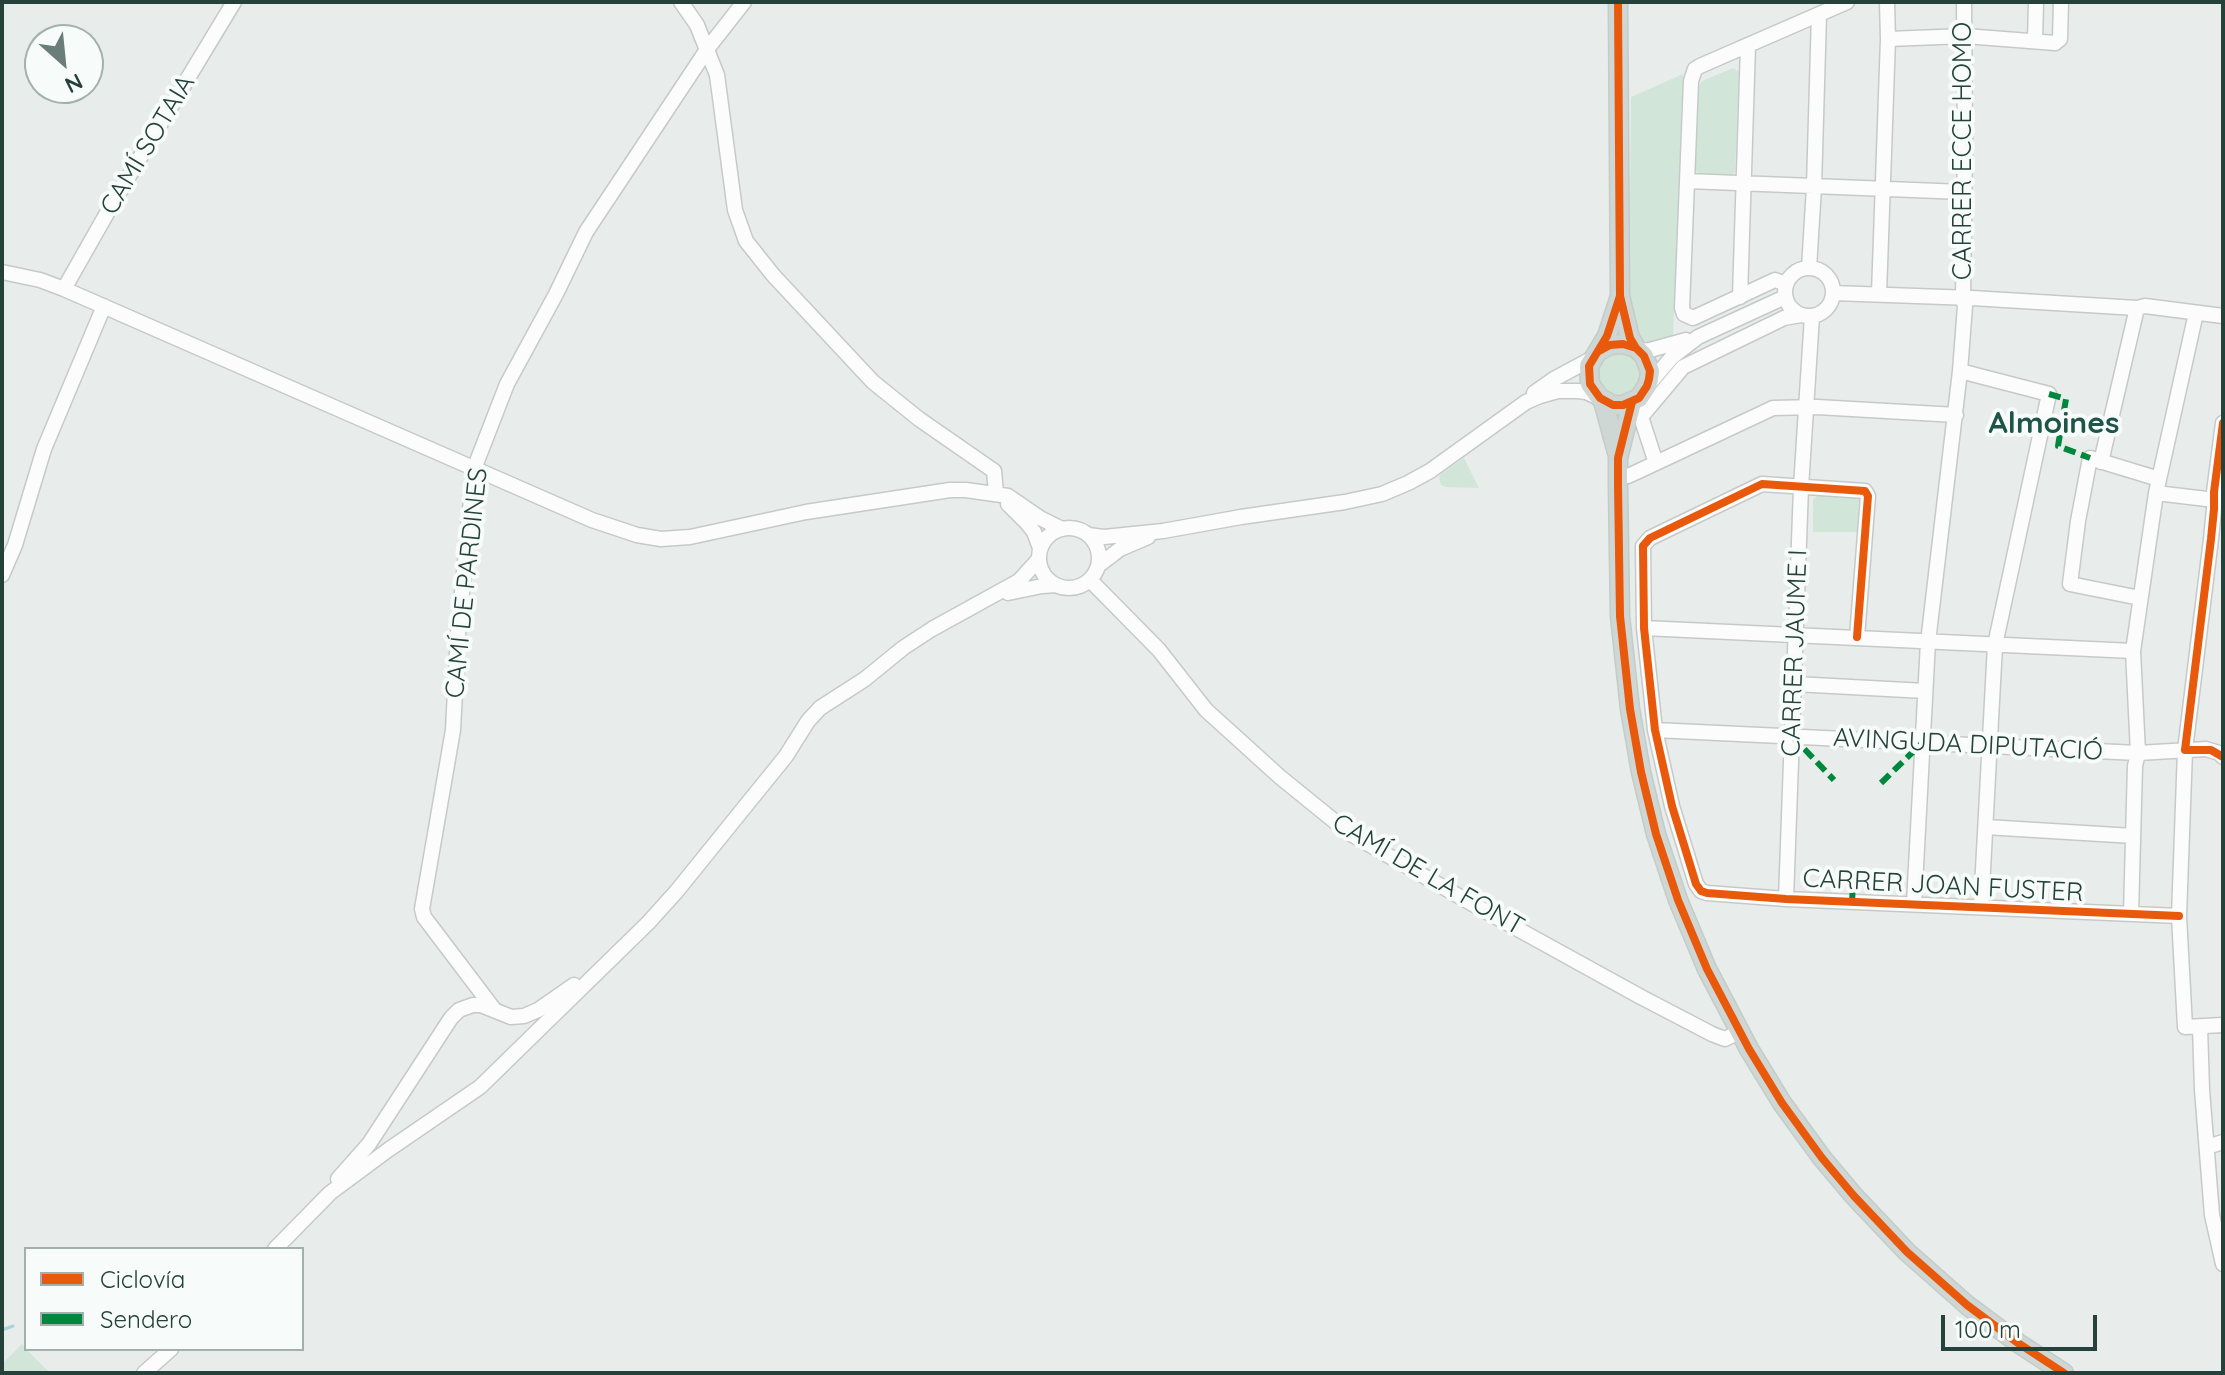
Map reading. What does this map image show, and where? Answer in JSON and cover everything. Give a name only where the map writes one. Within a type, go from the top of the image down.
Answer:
[{"type":"main road","points":[[1601,400],[1613,405],[1639,398],[1647,386],[1650,371],[1644,356],[1630,338],[1620,296],[1618,2]]},
{"type":"main road","points":[[1618,458],[1601,400],[1588,375],[1607,336],[1620,296]]},
{"type":"main road","points":[[1596,354],[1617,344],[1637,350]]},
{"type":"main road","points":[[1632,402],[1618,458],[1620,616],[1630,709],[1656,834],[1678,900],[1712,979],[1732,1036],[1838,1178],[1888,1233],[1967,1305],[2064,1373]]},
{"type":"street","name":"CAMÍ SOTAIA","points":[[64,289],[234,2]]},
{"type":"street","points":[[681,2],[697,25],[717,75],[735,210],[746,241],[773,275],[873,382],[919,419],[994,471],[996,493],[1034,532],[1044,577],[1056,585],[1072,589],[1090,580],[1099,565],[1120,549],[1163,531]]},
{"type":"street","name":"CAMÍ DE PARDINES","points":[[493,1008],[424,917],[422,909],[453,730],[458,634],[474,469],[507,384],[586,232],[708,48],[744,2]]},
{"type":"street","points":[[1806,316],[1790,308],[1785,291],[1775,280],[1693,318],[1684,314],[1691,81],[1695,69],[1847,2]]},
{"type":"street","points":[[1879,294],[1887,2]]},
{"type":"street","name":"CARRER ECCE HOMO","points":[[1914,904],[1928,642],[1956,415],[1965,306],[1964,2]]},
{"type":"street","points":[[2035,41],[2036,2]]},
{"type":"street","points":[[1888,39],[1965,36],[2055,43],[2060,39],[2061,2]]},
{"type":"street","points":[[1809,268],[1819,14]]},
{"type":"street","points":[[1740,297],[1748,45]]},
{"type":"street","points":[[1687,181],[1963,192]]},
{"type":"street","points":[[1647,386],[1672,357],[1698,337],[1785,291],[1792,274],[1809,268],[1826,275],[1833,293],[1824,311],[1784,318],[1683,367],[1641,417],[1655,460]]},
{"type":"street","points":[[2,272],[64,289],[592,520],[637,535],[661,539],[690,537],[806,512],[950,490],[1008,496],[1062,529]]},
{"type":"street","points":[[1833,293],[2145,306],[2223,316]]},
{"type":"street","points":[[2,575],[15,545],[44,449],[104,306]]},
{"type":"street","points":[[2137,308],[2096,460],[2069,582],[2140,598]]},
{"type":"street","points":[[2131,914],[2135,766],[2138,753],[2133,651],[2158,486],[2196,313]]},
{"type":"street","name":"CARRER JAUME I","points":[[1786,899],[1801,487],[1808,395],[1806,316]]},
{"type":"street","points":[[1637,350],[1650,350],[1698,337]]},
{"type":"street","points":[[277,1247],[330,1193],[480,1087],[586,982],[676,892],[793,748],[814,714],[932,629],[1019,581],[1047,537],[1062,529],[1075,528],[1088,535],[1104,537],[1163,531],[1345,502],[1395,489],[1430,471],[1541,388],[1596,354]]},
{"type":"street","points":[[1960,371],[2049,394],[1995,645],[1981,907]]},
{"type":"street","points":[[1526,402],[1568,390],[1586,392],[1601,400]]},
{"type":"street","points":[[1628,476],[1655,460],[1766,410],[1817,407],[1956,415]]},
{"type":"street","points":[[2223,423],[2214,492],[2219,499],[2216,558],[2185,750],[2179,916],[2202,1090],[2212,1215],[2223,1264]]},
{"type":"street","points":[[2096,460],[2158,486],[2219,499]]},
{"type":"street","points":[[1655,730],[1644,628],[1642,549],[1650,538],[1762,484],[1865,491],[1868,496],[1857,637]]},
{"type":"street","points":[[1088,535],[1097,547],[1099,565]]},
{"type":"street","name":"CAMÍ DE LA FONT","points":[[1090,580],[1159,650],[1215,719],[1349,833],[1641,997],[1732,1036]]},
{"type":"street","points":[[985,600],[1022,589],[1056,585]]},
{"type":"street","points":[[1644,628],[2133,651]]},
{"type":"street","points":[[1795,684],[1925,691]]},
{"type":"street","name":"AVINGUDA DIPUTACIÓ","points":[[1655,730],[2138,753],[2211,750],[2223,757]]},
{"type":"street","name":"CARRER JOAN FUSTER","points":[[1655,730],[1672,806],[1696,884],[1701,891],[1786,899],[2179,916]]},
{"type":"street","points":[[1986,827],[2133,836]]},
{"type":"street","points":[[330,1193],[340,1176],[369,1144],[459,1010],[471,980]]},
{"type":"street","points":[[459,1010],[473,1005],[493,1008],[511,1017],[524,1016],[574,985],[586,982]]},
{"type":"street","points":[[2192,1027],[2223,1025]]},
{"type":"street","points":[[2207,1147],[2223,1142]]},
{"type":"street","points":[[144,1373],[169,1351]]},
{"type":"green space","points":[[1733,68],[1739,72],[1735,172],[1729,177],[1700,176],[1695,170],[1698,88],[1702,81]]},
{"type":"green space","points":[[1683,74],[1673,338],[1648,345],[1637,335],[1629,307],[1631,97]]},
{"type":"green space","points":[[1627,349],[1644,367],[1638,390],[1624,397],[1609,395],[1598,385],[1598,362],[1603,355]]},
{"type":"green space","points":[[1464,458],[1479,488],[1441,485],[1441,474]]},
{"type":"green space","points":[[1818,495],[1859,499],[1857,532],[1813,532],[1813,500]]},
{"type":"green space","points":[[22,1344],[24,1351],[29,1351],[50,1373],[2,1373],[2,1364]]},
{"type":"waterway","points":[[2,1330],[13,1326]]},
{"type":"marked path","points":[[2049,394],[2066,399],[2058,446],[2090,458]]},
{"type":"marked path","points":[[1792,736],[1834,780]]},
{"type":"marked path","points":[[1881,783],[1922,743]]},
{"type":"marked path","points":[[1852,902],[1854,867]]},
{"type":"cycle path","points":[[1618,2],[1620,296],[1630,338],[1636,348]]},
{"type":"cycle path","points":[[1599,351],[1610,345],[1623,344],[1636,348],[1644,356],[1650,371],[1647,386],[1639,398],[1623,405],[1613,405],[1600,398],[1590,384],[1589,366],[1607,336],[1620,296]]},
{"type":"cycle path","points":[[1632,402],[1618,458],[1620,616],[1630,709],[1656,834],[1678,900],[1707,969],[1749,1049],[1782,1103],[1854,1196],[1907,1252],[1967,1305],[2064,1373]]},
{"type":"cycle path","points":[[2223,423],[2185,750],[2211,750],[2223,757]]},
{"type":"cycle path","points":[[1857,637],[1868,496],[1865,491],[1762,484],[1650,538],[1643,546],[1644,628],[1655,730],[1672,806],[1696,884],[1701,891],[1786,899],[2179,916]]},
{"type":"district","name":"Almoines","points":[[2054,424]]}]
